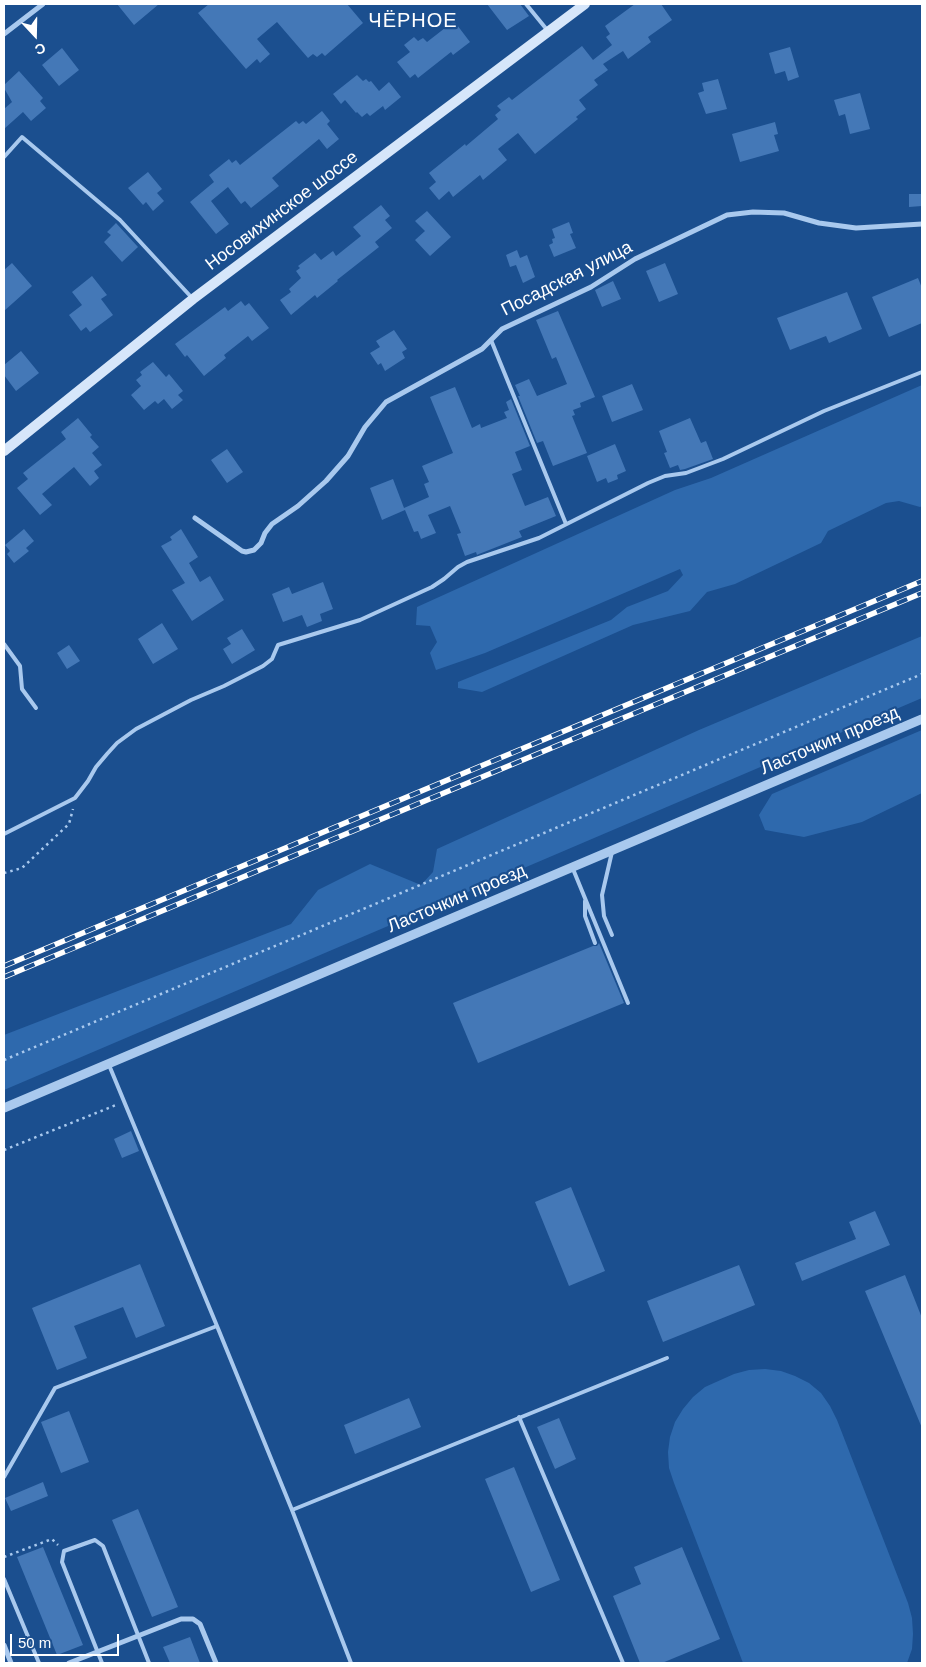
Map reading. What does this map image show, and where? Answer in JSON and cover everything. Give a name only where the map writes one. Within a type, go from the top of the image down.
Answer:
[{"type":"main road","name":"Носовихинское шоссе","points":[[4,451],[193,299],[585,4]]},
{"type":"street","points":[[4,34],[43,4]]},
{"type":"street","name":"Посадская улица","points":[[195,518],[242,551],[254,550],[261,543],[265,533],[272,524],[298,506],[326,481],[348,456],[365,427],[386,402],[482,350],[502,329],[591,287],[635,259],[727,215],[753,212],[784,213],[819,223],[856,228],[922,224]]},
{"type":"street","name":"Ласточкин проезд","points":[[4,1108],[922,719]]},
{"type":"street","points":[[70,1663],[181,1619],[194,1619],[200,1624],[216,1663]]},
{"type":"street","points":[[4,1645],[11,1663]]},
{"type":"lane","points":[[526,4],[548,31]]},
{"type":"lane","points":[[4,156],[22,137],[120,220],[193,299]]},
{"type":"lane","points":[[491,340],[566,524]]},
{"type":"lane","points":[[4,834],[76,798],[96,767],[117,743],[165,713],[262,666],[272,659],[278,645],[360,620],[432,587],[444,580],[458,567],[468,562],[489,553],[518,546],[539,538],[648,483],[665,476],[686,473],[824,411],[922,372]]},
{"type":"lane","points":[[4,644],[20,666],[22,689],[36,708]]},
{"type":"lane","points":[[612,851],[602,895],[604,916],[612,935]]},
{"type":"lane","points":[[572,868],[628,1003]]},
{"type":"lane","points":[[585,899],[585,916],[594,943]]},
{"type":"lane","points":[[109,1065],[292,1510],[351,1663]]},
{"type":"lane","points":[[4,1477],[55,1388],[217,1326]]},
{"type":"lane","points":[[292,1510],[667,1358]]},
{"type":"lane","points":[[519,1417],[623,1663]]},
{"type":"lane","points":[[102,1663],[62,1562],[64,1551],[95,1540],[103,1546],[150,1663]]},
{"type":"lane","points":[[4,1580],[39,1663]]},
{"type":"path","points":[[4,1060],[922,674]]},
{"type":"path","points":[[4,873],[22,868],[69,824],[76,798]]},
{"type":"path","points":[[4,1150],[124,1102]]},
{"type":"path","points":[[4,1557],[52,1540],[64,1551]]},
{"type":"shaded area","points":[[922,385],[922,506],[899,501],[886,503],[828,531],[821,543],[735,584],[707,592],[690,611],[633,625],[482,692],[458,688],[458,682],[611,620],[627,607],[668,591],[683,575],[680,569],[485,653],[436,670],[430,653],[437,642],[430,626],[416,625],[417,607],[675,490],[711,478]]},
{"type":"shaded area","points":[[922,636],[922,698],[4,1090],[4,1035],[291,924],[318,890],[370,864],[421,885],[433,872],[437,849],[699,730]]},
{"type":"shaded area","points":[[922,730],[922,793],[862,822],[804,837],[765,830],[759,815],[772,794]]},
{"type":"shaded area","points":[[749,1370],[781,1371],[809,1383],[821,1393],[837,1420],[908,1603],[912,1618],[913,1634],[912,1649],[907,1663],[743,1663],[674,1483],[669,1468],[668,1452],[675,1422],[693,1397],[705,1387],[734,1374]]},
{"type":"building","points":[[117,4],[159,4],[134,25]]},
{"type":"building","points":[[209,4],[347,4],[363,23],[325,56],[322,53],[317,57],[313,54],[308,58],[277,22],[257,39],[270,54],[260,63],[257,59],[246,69],[198,13]]},
{"type":"building","points":[[487,4],[520,4],[529,16],[507,30]]},
{"type":"building","points":[[635,4],[661,4],[672,20],[648,37],[651,42],[628,59],[623,51],[603,64],[608,70],[594,80],[598,85],[579,100],[586,109],[576,117],[578,119],[535,154],[518,133],[498,149],[507,160],[483,180],[480,175],[453,197],[449,191],[439,200],[429,188],[436,182],[429,173],[465,144],[466,146],[498,119],[495,115],[501,110],[497,106],[509,97],[512,100],[582,46],[593,60],[612,45],[606,37],[610,34],[605,26]]},
{"type":"building","points":[[454,21],[470,42],[453,55],[451,52],[418,78],[415,74],[410,78],[397,62],[410,52],[404,45],[414,37],[418,41],[423,38],[427,42]]},
{"type":"building","points":[[790,47],[799,77],[788,81],[785,71],[775,74],[769,53]]},
{"type":"building","points":[[62,48],[79,70],[59,86],[42,65]]},
{"type":"building","points":[[19,71],[43,98],[40,101],[46,108],[31,121],[23,112],[4,129],[4,109],[12,102],[4,85]]},
{"type":"building","points":[[357,75],[363,81],[366,79],[369,82],[371,81],[379,91],[389,82],[401,97],[385,110],[383,106],[370,116],[367,113],[362,117],[345,100],[341,104],[333,94]]},
{"type":"building","points":[[718,79],[727,109],[706,114],[698,93],[704,91],[702,83]]},
{"type":"building","points":[[860,93],[870,129],[850,134],[845,114],[839,116],[834,100]]},
{"type":"building","points":[[322,111],[330,121],[327,124],[339,139],[327,149],[319,139],[272,178],[279,186],[251,208],[245,201],[241,204],[228,187],[211,201],[229,224],[216,234],[190,202],[214,182],[209,175],[229,159],[232,163],[236,160],[240,165],[296,121],[299,124],[303,121],[306,124]]},
{"type":"building","points":[[775,122],[778,134],[774,135],[779,151],[740,162],[732,134]]},
{"type":"building","points":[[148,172],[162,189],[157,193],[164,201],[153,211],[146,202],[143,205],[128,188]]},
{"type":"building","points":[[909,194],[922,194],[922,206],[909,207]]},
{"type":"building","points":[[381,205],[390,216],[385,220],[392,228],[375,242],[379,247],[317,298],[315,295],[291,315],[280,300],[291,292],[289,289],[301,278],[296,271],[300,268],[298,266],[315,253],[321,260],[333,251],[336,256],[361,236],[353,227]]},
{"type":"building","points":[[427,211],[451,237],[430,256],[415,240],[425,231],[415,221]]},
{"type":"building","points":[[569,222],[573,233],[570,234],[576,248],[554,257],[549,245],[553,243],[552,239],[555,238],[552,229]]},
{"type":"building","points":[[116,223],[138,247],[122,262],[104,242],[111,235],[107,232]]},
{"type":"building","points":[[517,250],[520,258],[527,255],[535,277],[523,283],[516,265],[510,267],[506,255]]},
{"type":"building","points":[[12,263],[32,286],[4,311],[4,270]]},
{"type":"building","points":[[665,263],[678,294],[659,302],[646,271]]},
{"type":"building","points":[[92,276],[107,295],[101,299],[113,315],[90,332],[86,327],[81,331],[69,315],[82,305],[72,292]]},
{"type":"building","points":[[918,278],[922,288],[922,323],[889,337],[872,297]]},
{"type":"building","points":[[613,281],[621,299],[602,307],[595,290]]},
{"type":"building","points":[[847,292],[862,329],[829,343],[826,336],[790,350],[777,318]]},
{"type":"building","points":[[241,301],[245,306],[249,303],[269,328],[252,341],[248,336],[224,355],[226,358],[204,376],[187,355],[185,357],[175,344],[225,307],[228,311]]},
{"type":"building","points":[[558,311],[595,397],[580,403],[581,407],[573,410],[575,415],[572,416],[587,453],[553,466],[543,441],[537,443],[515,385],[529,379],[537,396],[567,384],[556,357],[552,359],[536,320]]},
{"type":"building","points":[[394,330],[407,349],[402,352],[405,358],[385,371],[381,363],[378,365],[370,353],[380,347],[376,341]]},
{"type":"building","points":[[21,351],[39,373],[16,391],[4,375],[4,365]]},
{"type":"building","points":[[153,362],[166,377],[169,374],[183,391],[178,395],[183,400],[172,409],[164,399],[158,404],[155,401],[144,410],[131,395],[141,386],[136,380],[142,375],[140,372]]},
{"type":"building","points":[[632,384],[643,410],[612,422],[602,396]]},
{"type":"building","points":[[455,387],[472,428],[480,424],[481,428],[507,418],[504,412],[509,410],[506,402],[511,399],[530,446],[515,452],[522,470],[512,474],[525,506],[548,497],[556,516],[519,531],[522,537],[477,555],[476,552],[465,556],[457,534],[461,533],[450,506],[428,515],[436,533],[421,539],[418,531],[414,532],[405,510],[382,520],[370,488],[393,479],[404,508],[429,497],[424,484],[429,482],[422,466],[453,453],[430,397]]},
{"type":"building","points":[[78,418],[99,447],[92,453],[102,465],[94,471],[99,478],[90,486],[74,467],[42,494],[52,505],[40,515],[17,488],[28,479],[23,473],[66,439],[61,432]]},
{"type":"building","points":[[690,418],[701,443],[706,441],[713,459],[685,469],[680,470],[678,465],[670,468],[664,453],[667,452],[659,431]]},
{"type":"building","points":[[615,444],[626,471],[617,475],[618,479],[608,483],[606,478],[597,482],[587,456]]},
{"type":"building","points":[[227,449],[243,472],[227,483],[211,460]]},
{"type":"building","points":[[24,529],[34,541],[26,548],[29,551],[14,563],[7,554],[10,551],[5,545]]},
{"type":"building","points":[[181,529],[198,557],[189,563],[200,582],[210,576],[224,600],[192,621],[172,590],[185,583],[161,546],[172,540],[170,537]]},
{"type":"building","points":[[323,582],[333,609],[320,614],[322,621],[307,627],[302,615],[283,622],[272,594],[289,587],[292,594]]},
{"type":"building","points":[[162,623],[178,649],[153,664],[138,639]]},
{"type":"building","points":[[242,629],[255,650],[232,664],[223,649],[231,644],[227,638]]},
{"type":"building","points":[[69,645],[80,661],[67,669],[57,653]]},
{"type":"building","points":[[599,943],[624,1003],[478,1063],[453,1003],[597,946]]},
{"type":"building","points":[[131,1131],[139,1151],[122,1158],[114,1139]]},
{"type":"building","points":[[571,1187],[605,1271],[569,1286],[535,1202]]},
{"type":"building","points":[[875,1211],[890,1245],[802,1281],[795,1263],[856,1239],[849,1222]]},
{"type":"building","points":[[140,1264],[165,1326],[136,1338],[123,1307],[74,1326],[87,1358],[57,1370],[32,1308]]},
{"type":"building","points":[[739,1265],[755,1305],[663,1342],[647,1301]]},
{"type":"building","points":[[905,1275],[922,1318],[922,1428],[865,1291]]},
{"type":"building","points":[[409,1398],[421,1427],[355,1454],[344,1425]]},
{"type":"building","points":[[69,1411],[89,1462],[61,1473],[41,1422]]},
{"type":"building","points":[[559,1418],[576,1459],[555,1469],[537,1427]]},
{"type":"building","points":[[514,1467],[560,1580],[531,1592],[485,1479]]},
{"type":"building","points":[[43,1482],[48,1496],[11,1511],[5,1498]]},
{"type":"building","points":[[138,1509],[178,1607],[152,1617],[112,1520]]},
{"type":"building","points":[[43,1547],[83,1645],[57,1655],[17,1557]]},
{"type":"building","points":[[682,1547],[720,1639],[662,1663],[640,1663],[613,1596],[641,1584],[634,1567]]},
{"type":"building","points":[[190,1637],[200,1663],[170,1663],[163,1647]]},
{"type":"railway","points":[[4,966],[922,581]]},
{"type":"railway","points":[[4,977],[922,593]]},
{"type":"district","name":"ЧЁРНОЕ","points":[[413,21]]}]
